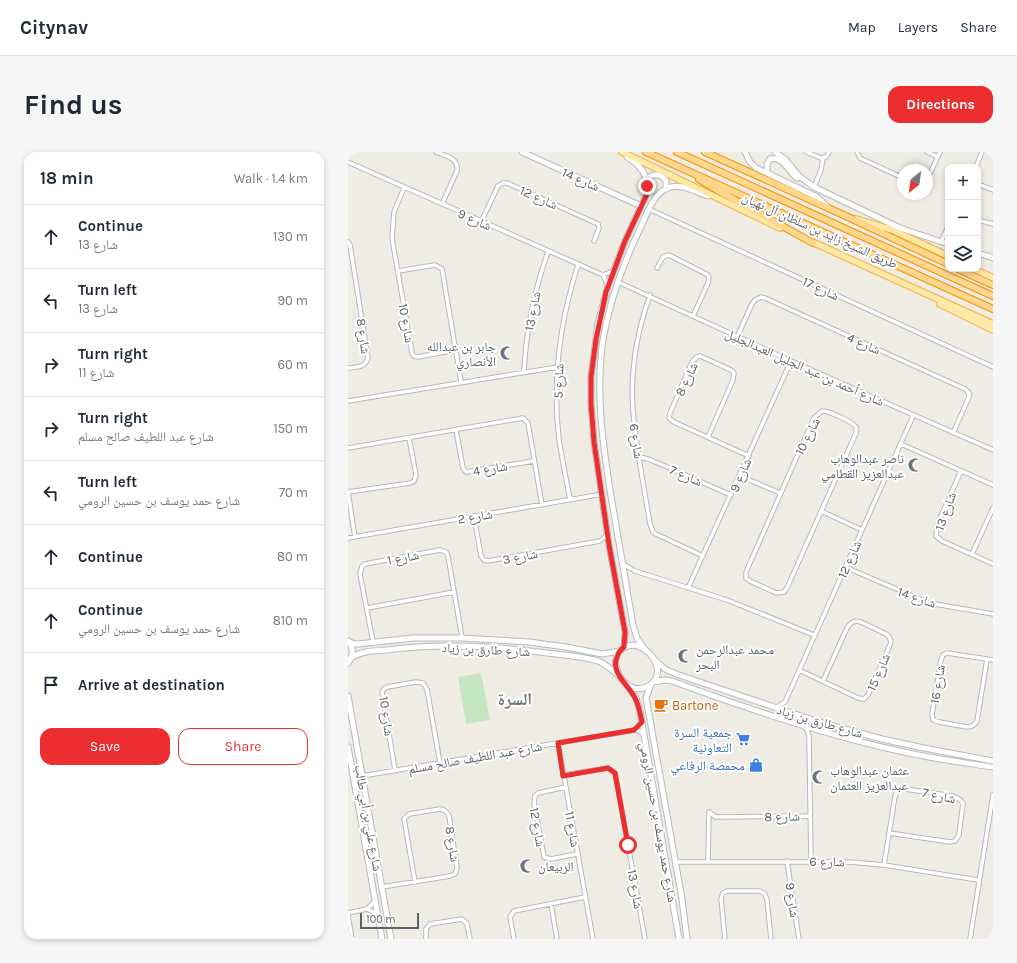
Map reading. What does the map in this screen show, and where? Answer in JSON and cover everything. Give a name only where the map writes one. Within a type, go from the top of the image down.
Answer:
[{"type":"highway","name":"طريق الشيخ زايد بن سلطان آل نهيان","points":[[646,152],[993,309]]},
{"type":"highway","name":"طريق الشيخ زايد بن سلطان آل نهيان","points":[[677,152],[993,296]]},
{"type":"highway","points":[[705,152],[945,263]]},
{"type":"highway","points":[[684,168],[717,190],[813,242]]},
{"type":"highway","points":[[965,272],[993,285]]},
{"type":"main road","points":[[621,152],[703,190],[733,206],[993,324]]},
{"type":"main road","points":[[848,217],[892,230],[945,255]]},
{"type":"main road","points":[[980,272],[993,278]]},
{"type":"main road","points":[[912,288],[941,305],[993,330]]},
{"type":"street","points":[[436,152],[455,160],[458,166],[442,204]]},
{"type":"street","name":"شارع 14","points":[[522,152],[641,206]]},
{"type":"street","points":[[621,152],[638,164],[642,170],[647,180],[647,193],[625,241],[608,286],[597,329],[591,388],[594,434],[609,545],[625,632],[622,649],[615,665],[618,675],[627,685],[638,688],[652,683],[658,672],[655,660],[645,650],[636,634],[629,604],[602,436],[599,389],[605,328],[618,282],[632,244],[657,194],[666,188],[676,186],[684,187],[733,206]]},
{"type":"street","points":[[745,152],[753,166],[760,171],[817,197],[830,209]]},
{"type":"street","points":[[776,152],[785,159],[795,172],[809,184]]},
{"type":"street","points":[[806,152],[818,158],[823,158]]},
{"type":"street","points":[[814,187],[821,170],[823,158],[829,152]]},
{"type":"street","points":[[857,152],[860,158],[897,175]]},
{"type":"street","points":[[927,152],[938,157]]},
{"type":"street","points":[[933,167],[940,152]]},
{"type":"street","points":[[977,164],[982,152]]},
{"type":"street","points":[[771,176],[767,171],[767,164],[770,159],[776,158],[780,160],[794,176],[814,187],[900,228],[945,243]]},
{"type":"street","name":"شارع 9","points":[[348,162],[548,252],[603,275]]},
{"type":"street","points":[[647,180],[652,175],[664,177],[666,181],[666,188]]},
{"type":"street","name":"شارع 12","points":[[481,222],[496,189],[501,184],[507,183],[598,224],[600,228],[594,241]]},
{"type":"street","points":[[981,185],[993,190]]},
{"type":"street","name":"شارع 10","points":[[404,188],[396,206],[392,224],[393,244],[413,355],[418,357],[456,350]]},
{"type":"street","name":"شارع 17","points":[[650,209],[993,367]]},
{"type":"street","points":[[981,221],[993,224]]},
{"type":"street","points":[[941,242],[945,233]]},
{"type":"street","name":"شارع 8","points":[[348,242],[350,245],[368,358],[363,366],[348,368]]},
{"type":"street","name":"شارع 13","points":[[524,372],[531,313],[538,282],[548,252]]},
{"type":"street","points":[[981,254],[993,258]]},
{"type":"street","points":[[657,268],[663,258],[669,255],[708,275],[708,283],[693,316]]},
{"type":"street","points":[[398,271],[435,265],[442,269],[461,382]]},
{"type":"street","name":"شارع 5","points":[[570,499],[559,438],[557,396],[558,366],[563,325],[578,265]]},
{"type":"street","points":[[608,286],[603,275],[613,271]]},
{"type":"street","name":"شارع أحمد بن عبد الجليل العبدالجليل","points":[[618,282],[650,295],[737,337],[913,416],[993,450]]},
{"type":"street","name":"شارع 6","points":[[650,295],[639,331],[633,378],[633,408],[636,438],[650,524],[652,530],[660,536],[703,556]]},
{"type":"street","name":"شارع 4","points":[[737,337],[753,303],[759,298],[765,298],[966,390],[969,393],[969,398],[953,433]]},
{"type":"street","name":"شارع 8","points":[[708,437],[734,375],[731,370],[700,356],[695,358],[692,362],[669,417],[672,421],[749,456]]},
{"type":"street","name":"شارع 9","points":[[688,588],[791,361]]},
{"type":"street","points":[[348,401],[558,366]]},
{"type":"street","points":[[591,377],[596,379],[600,378]]},
{"type":"street","points":[[591,388],[595,386],[599,389]]},
{"type":"street","name":"شارع 10","points":[[827,411],[854,424],[857,431],[821,511],[787,588],[783,593],[776,593],[746,578],[746,574],[780,493],[814,418],[820,412],[827,411]]},
{"type":"street","name":"شارع 12","points":[[785,702],[913,416]]},
{"type":"street","points":[[348,448],[523,418],[528,423],[542,505]]},
{"type":"street","name":"شارع 4","points":[[456,430],[465,472],[534,461]]},
{"type":"street","points":[[355,536],[348,492],[414,481],[416,474],[410,438]]},
{"type":"street","points":[[901,444],[993,485]]},
{"type":"street","name":"شارع 7","points":[[640,458],[651,460],[731,495]]},
{"type":"street","name":"شارع 13","points":[[961,471],[937,526],[936,533],[940,540],[993,564]]},
{"type":"street","points":[[740,476],[780,493]]},
{"type":"street","name":"شارع 2","points":[[348,538],[602,494]]},
{"type":"street","points":[[972,554],[993,508]]},
{"type":"street","points":[[821,511],[862,530]]},
{"type":"street","name":"شارع 3","points":[[474,516],[481,556],[484,560],[488,561],[600,541]]},
{"type":"street","points":[[608,534],[600,541],[609,545]]},
{"type":"street","name":"شارع 1","points":[[373,642],[360,572],[361,567],[365,564],[442,550],[446,552],[448,556],[462,638]]},
{"type":"street","points":[[622,563],[635,570],[733,602],[814,635]]},
{"type":"street","name":"شارع 14","points":[[845,567],[929,603],[993,614]]},
{"type":"street","points":[[625,578],[629,573],[635,570]]},
{"type":"street","points":[[367,608],[454,592]]},
{"type":"street","points":[[620,605],[626,607],[629,604]]},
{"type":"street","name":"شارع 15","points":[[799,670],[860,699],[865,698],[868,695],[891,644],[890,637],[856,620],[852,622],[847,628],[823,681]]},
{"type":"street","points":[[413,638],[417,642],[416,646],[413,647]]},
{"type":"street","name":"شارع طارق بن زياد","points":[[348,641],[355,644],[413,638],[462,638],[530,642],[602,654],[622,649]]},
{"type":"street","points":[[427,638],[424,639],[423,643],[427,646]]},
{"type":"street","points":[[348,641],[352,648],[350,661]]},
{"type":"street","points":[[622,649],[629,645],[636,645],[645,650]]},
{"type":"street","name":"شارع طارق بن زياد","points":[[350,661],[362,653],[413,647],[479,646],[564,655],[600,662],[605,664],[618,675]]},
{"type":"street","name":"شارع 16","points":[[986,659],[977,721],[975,724],[969,727],[934,721],[932,714],[941,658],[943,655],[947,653],[993,660]]},
{"type":"street","name":"شارع طارق بن زياد","points":[[655,660],[665,669],[676,674],[822,723],[882,739],[993,760]]},
{"type":"street","name":"شارع طارق بن زياد","points":[[652,683],[664,680],[672,681],[802,726],[881,747],[992,768]]},
{"type":"street","name":"شارع 10","points":[[396,770],[382,692],[386,687],[416,682],[423,683],[427,689],[440,763]]},
{"type":"street","name":"شارع حمد يوسف بن حسين الرومي","points":[[652,683],[646,698],[646,703],[688,939]]},
{"type":"street","name":"شارع حمد يوسف بن حسين الرومي","points":[[627,685],[637,702],[642,722],[679,939]]},
{"type":"street","name":"شارع علي بن أبي طالب","points":[[348,696],[391,939]]},
{"type":"street","points":[[775,708],[785,702],[788,712]]},
{"type":"street","points":[[634,730],[642,722]]},
{"type":"street","name":"شارع 8","points":[[802,726],[807,730],[809,736],[811,861]]},
{"type":"street","points":[[634,730],[640,731],[644,734]]},
{"type":"street","name":"شارع عبد اللطيف صالح مسلم","points":[[362,776],[634,730]]},
{"type":"street","points":[[881,747],[879,742],[882,739]]},
{"type":"street","name":"شارع 11","points":[[558,743],[593,939]]},
{"type":"street","name":"شارع علي بن أبي طالب","points":[[348,746],[382,939]]},
{"type":"street","points":[[955,762],[958,758],[957,754]]},
{"type":"street","name":"شارع 13","points":[[563,776],[608,768],[616,775],[644,939]]},
{"type":"street","name":"شارع 12","points":[[566,787],[538,793],[535,796],[534,802],[544,857],[551,859],[577,854]]},
{"type":"street","name":"شارع 7","points":[[884,865],[895,794],[899,789],[953,796],[963,803],[959,835],[954,842],[889,833]]},
{"type":"street","points":[[970,939],[978,880],[993,795]]},
{"type":"street","name":"شارع 8","points":[[382,887],[415,882],[450,876],[456,872],[449,816],[443,809],[409,814],[404,819],[415,882]]},
{"type":"street","name":"شارع 8","points":[[708,862],[709,812],[716,817],[810,816]]},
{"type":"street","points":[[364,838],[368,840],[373,837]]},
{"type":"street","points":[[366,852],[366,849],[369,846],[372,846],[375,849]]},
{"type":"street","name":"شارع 9","points":[[787,861],[799,939]]},
{"type":"street","name":"شارع 6","points":[[675,862],[850,862],[884,865],[978,880]]},
{"type":"street","points":[[726,939],[721,898],[723,893],[727,891],[760,891],[764,894],[767,900],[771,939]]},
{"type":"street","points":[[514,939],[510,917],[512,912],[585,897]]},
{"type":"street","points":[[351,937],[348,915],[367,910],[375,901]]},
{"type":"street","points":[[551,904],[557,939]]},
{"type":"street","points":[[367,910],[377,914]]},
{"type":"street","points":[[676,917],[678,920],[681,920],[684,918],[684,915]]},
{"type":"street","points":[[426,939],[425,931],[429,925],[462,919],[468,924],[470,939]]},
{"type":"street","points":[[678,928],[681,925],[686,928]]},
{"type":"green space","points":[[481,673],[490,720],[466,724],[458,677]]},
{"type":"place","name":"جابر بن عبدالله الأنصاري","points":[[507,353]]},
{"type":"place","name":"ناصر عبدالوهاب عبدالعزيز القطامي","points":[[915,465]]},
{"type":"place","name":"محمد عبدالرحمن البحر","points":[[685,656]]},
{"type":"place","name":"Bartone","points":[[661,705]]},
{"type":"place","name":"جمعية السرة التعاونية","points":[[743,739]]},
{"type":"place","name":"محمصة الرفاعي","points":[[756,765]]},
{"type":"place","name":"عثمان عبدالوهاب عبدالعزيز العثمان","points":[[819,777]]},
{"type":"place","name":"الربيعان","points":[[527,866]]},
{"type":"district","name":"السرة","points":[[515,699]]},
{"type":"route","points":[[628,845],[615,773],[608,768],[563,776],[558,743],[634,730],[642,722],[636,698],[618,675],[615,665],[619,652],[624,647],[625,632],[609,545],[594,442],[591,377],[596,339],[608,286],[625,241],[647,193],[647,186]]}]
